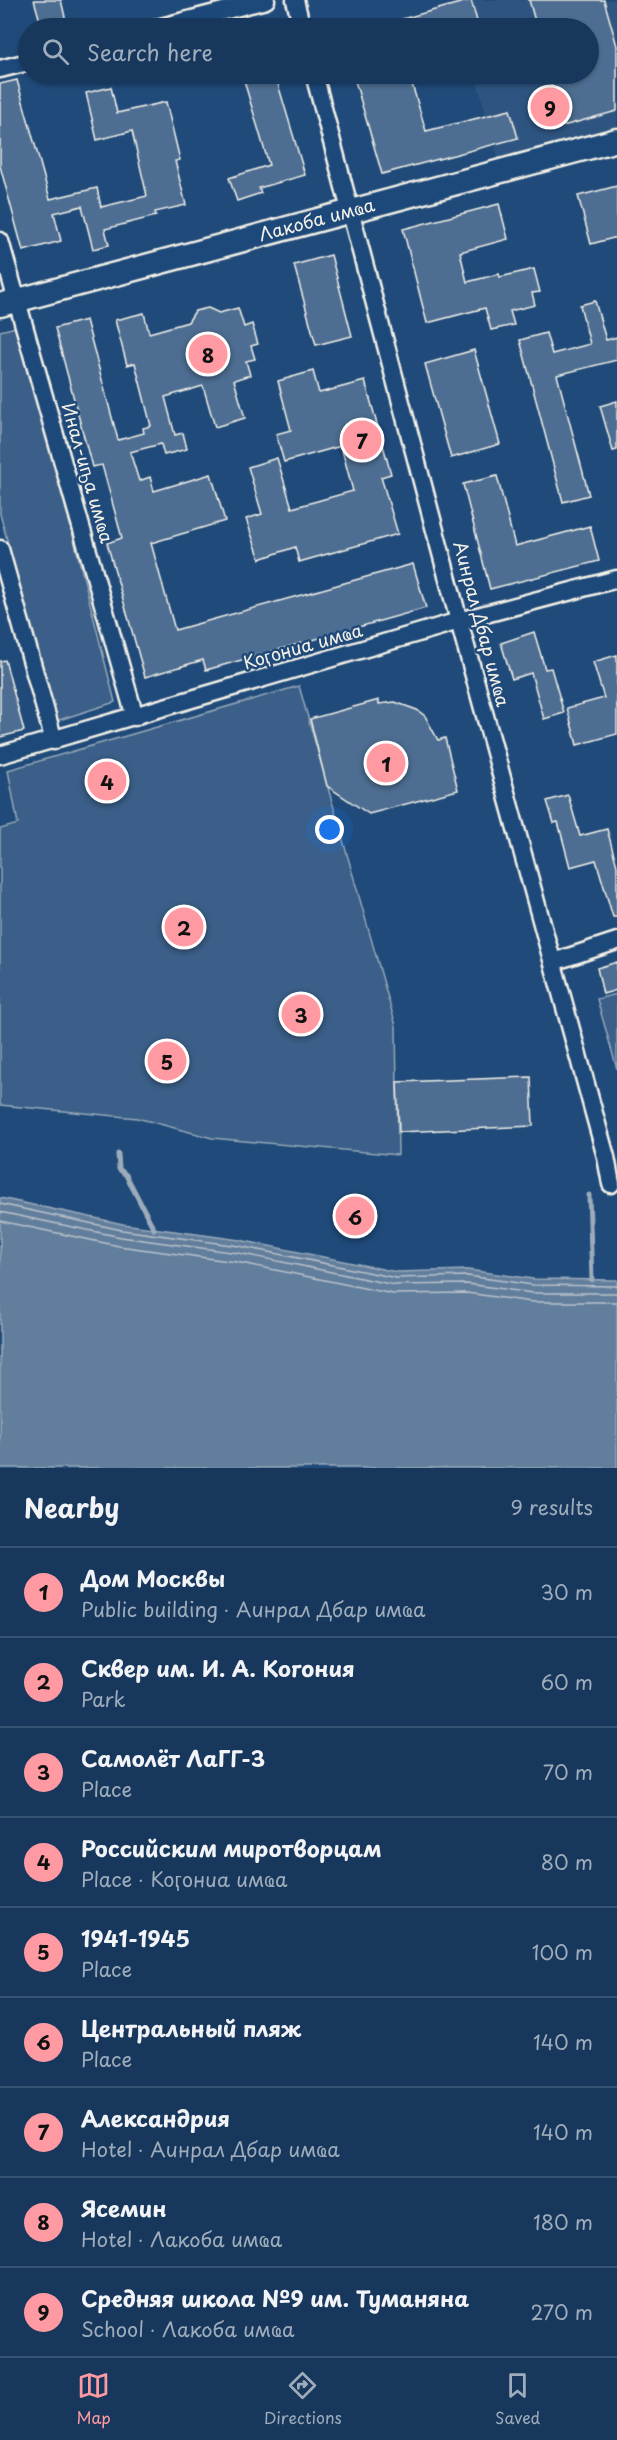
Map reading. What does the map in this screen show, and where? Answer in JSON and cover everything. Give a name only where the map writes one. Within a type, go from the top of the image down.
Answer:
[{"type":"main road","name":"Лакоба имҩа","points":[[8,303],[351,212],[501,169],[617,140]]},
{"type":"street","points":[[196,18],[266,0]]},
{"type":"street","points":[[295,0],[300,18]]},
{"type":"street","points":[[0,69],[18,64]]},
{"type":"street","name":"Аинрал Дбар имҩа","points":[[317,84],[611,1184]]},
{"type":"street","name":"Инал-иҧа имҩа","points":[[0,241],[8,303],[135,717]]},
{"type":"street","points":[[0,549],[54,741]]},
{"type":"street","name":"Коӷониа имҩа","points":[[0,755],[459,621],[617,579]]},
{"type":"street","points":[[553,962],[617,941]]},
{"type":"shaded area","points":[[454,0],[617,0],[617,140],[501,169],[478,84],[599,84],[599,18],[459,18]]},
{"type":"shaded area","points":[[20,326],[115,702],[56,721],[0,514],[0,331]]},
{"type":"shaded area","points":[[299,686],[396,1026],[398,1155],[212,1138],[137,1118],[0,1105],[0,829],[18,824],[8,770]]},
{"type":"shaded area","points":[[617,994],[617,1069],[597,999]]},
{"type":"water","points":[[0,1198],[123,1224],[240,1240],[397,1272],[468,1270],[533,1279],[617,1280],[617,1468],[0,1468]]},
{"type":"building","points":[[34,0],[61,0],[65,18],[39,18]]},
{"type":"building","points":[[471,0],[476,18],[406,18]]},
{"type":"building","points":[[529,0],[604,0],[617,46],[617,111],[563,126],[551,84],[599,84],[599,18],[534,18]]},
{"type":"building","points":[[17,80],[50,199],[97,188],[101,207],[147,196],[132,131],[97,140],[86,93],[111,87],[117,113],[166,102],[180,160],[175,161],[186,205],[155,212],[156,216],[105,229],[109,245],[93,249],[82,206],[54,213],[61,241],[23,251],[0,166],[0,84]]},
{"type":"building","points":[[245,84],[278,84],[305,175],[259,188],[261,193],[237,201],[229,178],[269,165]]},
{"type":"building","points":[[356,84],[412,84],[426,131],[510,110],[518,138],[382,174]]},
{"type":"building","points":[[617,186],[617,237],[591,244],[578,196]]},
{"type":"building","points":[[499,204],[508,239],[460,252],[467,282],[534,269],[540,292],[532,293],[535,305],[510,311],[514,325],[491,330],[485,308],[427,323],[403,229]]},
{"type":"building","points":[[331,255],[352,336],[316,345],[294,265]]},
{"type":"building","points":[[595,301],[606,340],[617,337],[617,360],[557,375],[589,495],[563,502],[520,340],[546,333],[552,354],[590,344],[580,305]]},
{"type":"building","points":[[208,308],[219,313],[238,308],[244,327],[252,324],[258,344],[251,346],[255,359],[246,361],[250,375],[234,380],[245,418],[215,427],[203,386],[165,397],[175,435],[183,433],[187,449],[164,455],[161,444],[130,452],[139,481],[150,477],[154,491],[211,474],[225,521],[151,543],[175,630],[413,564],[426,608],[206,670],[203,660],[145,677],[107,543],[122,538],[102,465],[92,467],[55,328],[86,320],[118,440],[144,433],[143,428],[151,426],[135,363],[127,365],[115,320],[144,313],[149,333],[188,322],[195,311]]},
{"type":"building","points":[[474,350],[500,444],[451,458],[425,364]]},
{"type":"building","points":[[313,371],[319,393],[365,381],[391,474],[381,477],[398,534],[299,562],[295,547],[260,559],[246,519],[262,514],[248,467],[277,458],[292,508],[353,491],[341,446],[284,462],[276,434],[291,430],[278,381]]},
{"type":"building","points":[[617,401],[617,450],[613,451],[600,406]]},
{"type":"building","points":[[497,476],[515,546],[590,526],[599,561],[490,589],[463,484]]},
{"type":"building","points":[[534,632],[545,669],[551,668],[564,713],[544,719],[531,673],[512,679],[501,643]]},
{"type":"building","points":[[617,655],[617,734],[577,745],[567,708],[604,698],[593,662]]},
{"type":"building","points":[[5,660],[24,731],[0,737],[0,661]]},
{"type":"building","points":[[379,700],[379,704],[395,702],[417,710],[425,716],[438,740],[445,738],[458,790],[369,814],[327,786],[310,719]]},
{"type":"building","points":[[568,795],[580,836],[607,829],[617,866],[617,917],[613,917],[596,860],[570,867],[558,822],[554,823],[547,801]]},
{"type":"building","points":[[617,962],[617,990],[603,994],[597,968]]},
{"type":"building","points":[[531,1077],[533,1126],[399,1132],[397,1082]]},
{"type":"waterway","points":[[118,1154],[119,1169],[126,1175],[154,1229]]},
{"type":"waterway","points":[[589,1195],[592,1280]]},
{"type":"place","name":"Средняя школа №9 им. Туманяна","points":[[550,107]]},
{"type":"place","name":"Ясемин","points":[[208,354]]},
{"type":"place","name":"Александрия","points":[[362,440]]},
{"type":"place","name":"Дом Москвы","points":[[386,763]]},
{"type":"place","name":"Российским миротворцам","points":[[107,781]]},
{"type":"place","name":"Сквер им. И. А. Когония","points":[[184,927]]},
{"type":"place","name":"Самолёт ЛаГГ-3","points":[[301,1014]]},
{"type":"place","name":"1941-1945","points":[[167,1061]]},
{"type":"place","name":"Центральный пляж","points":[[355,1216]]}]
